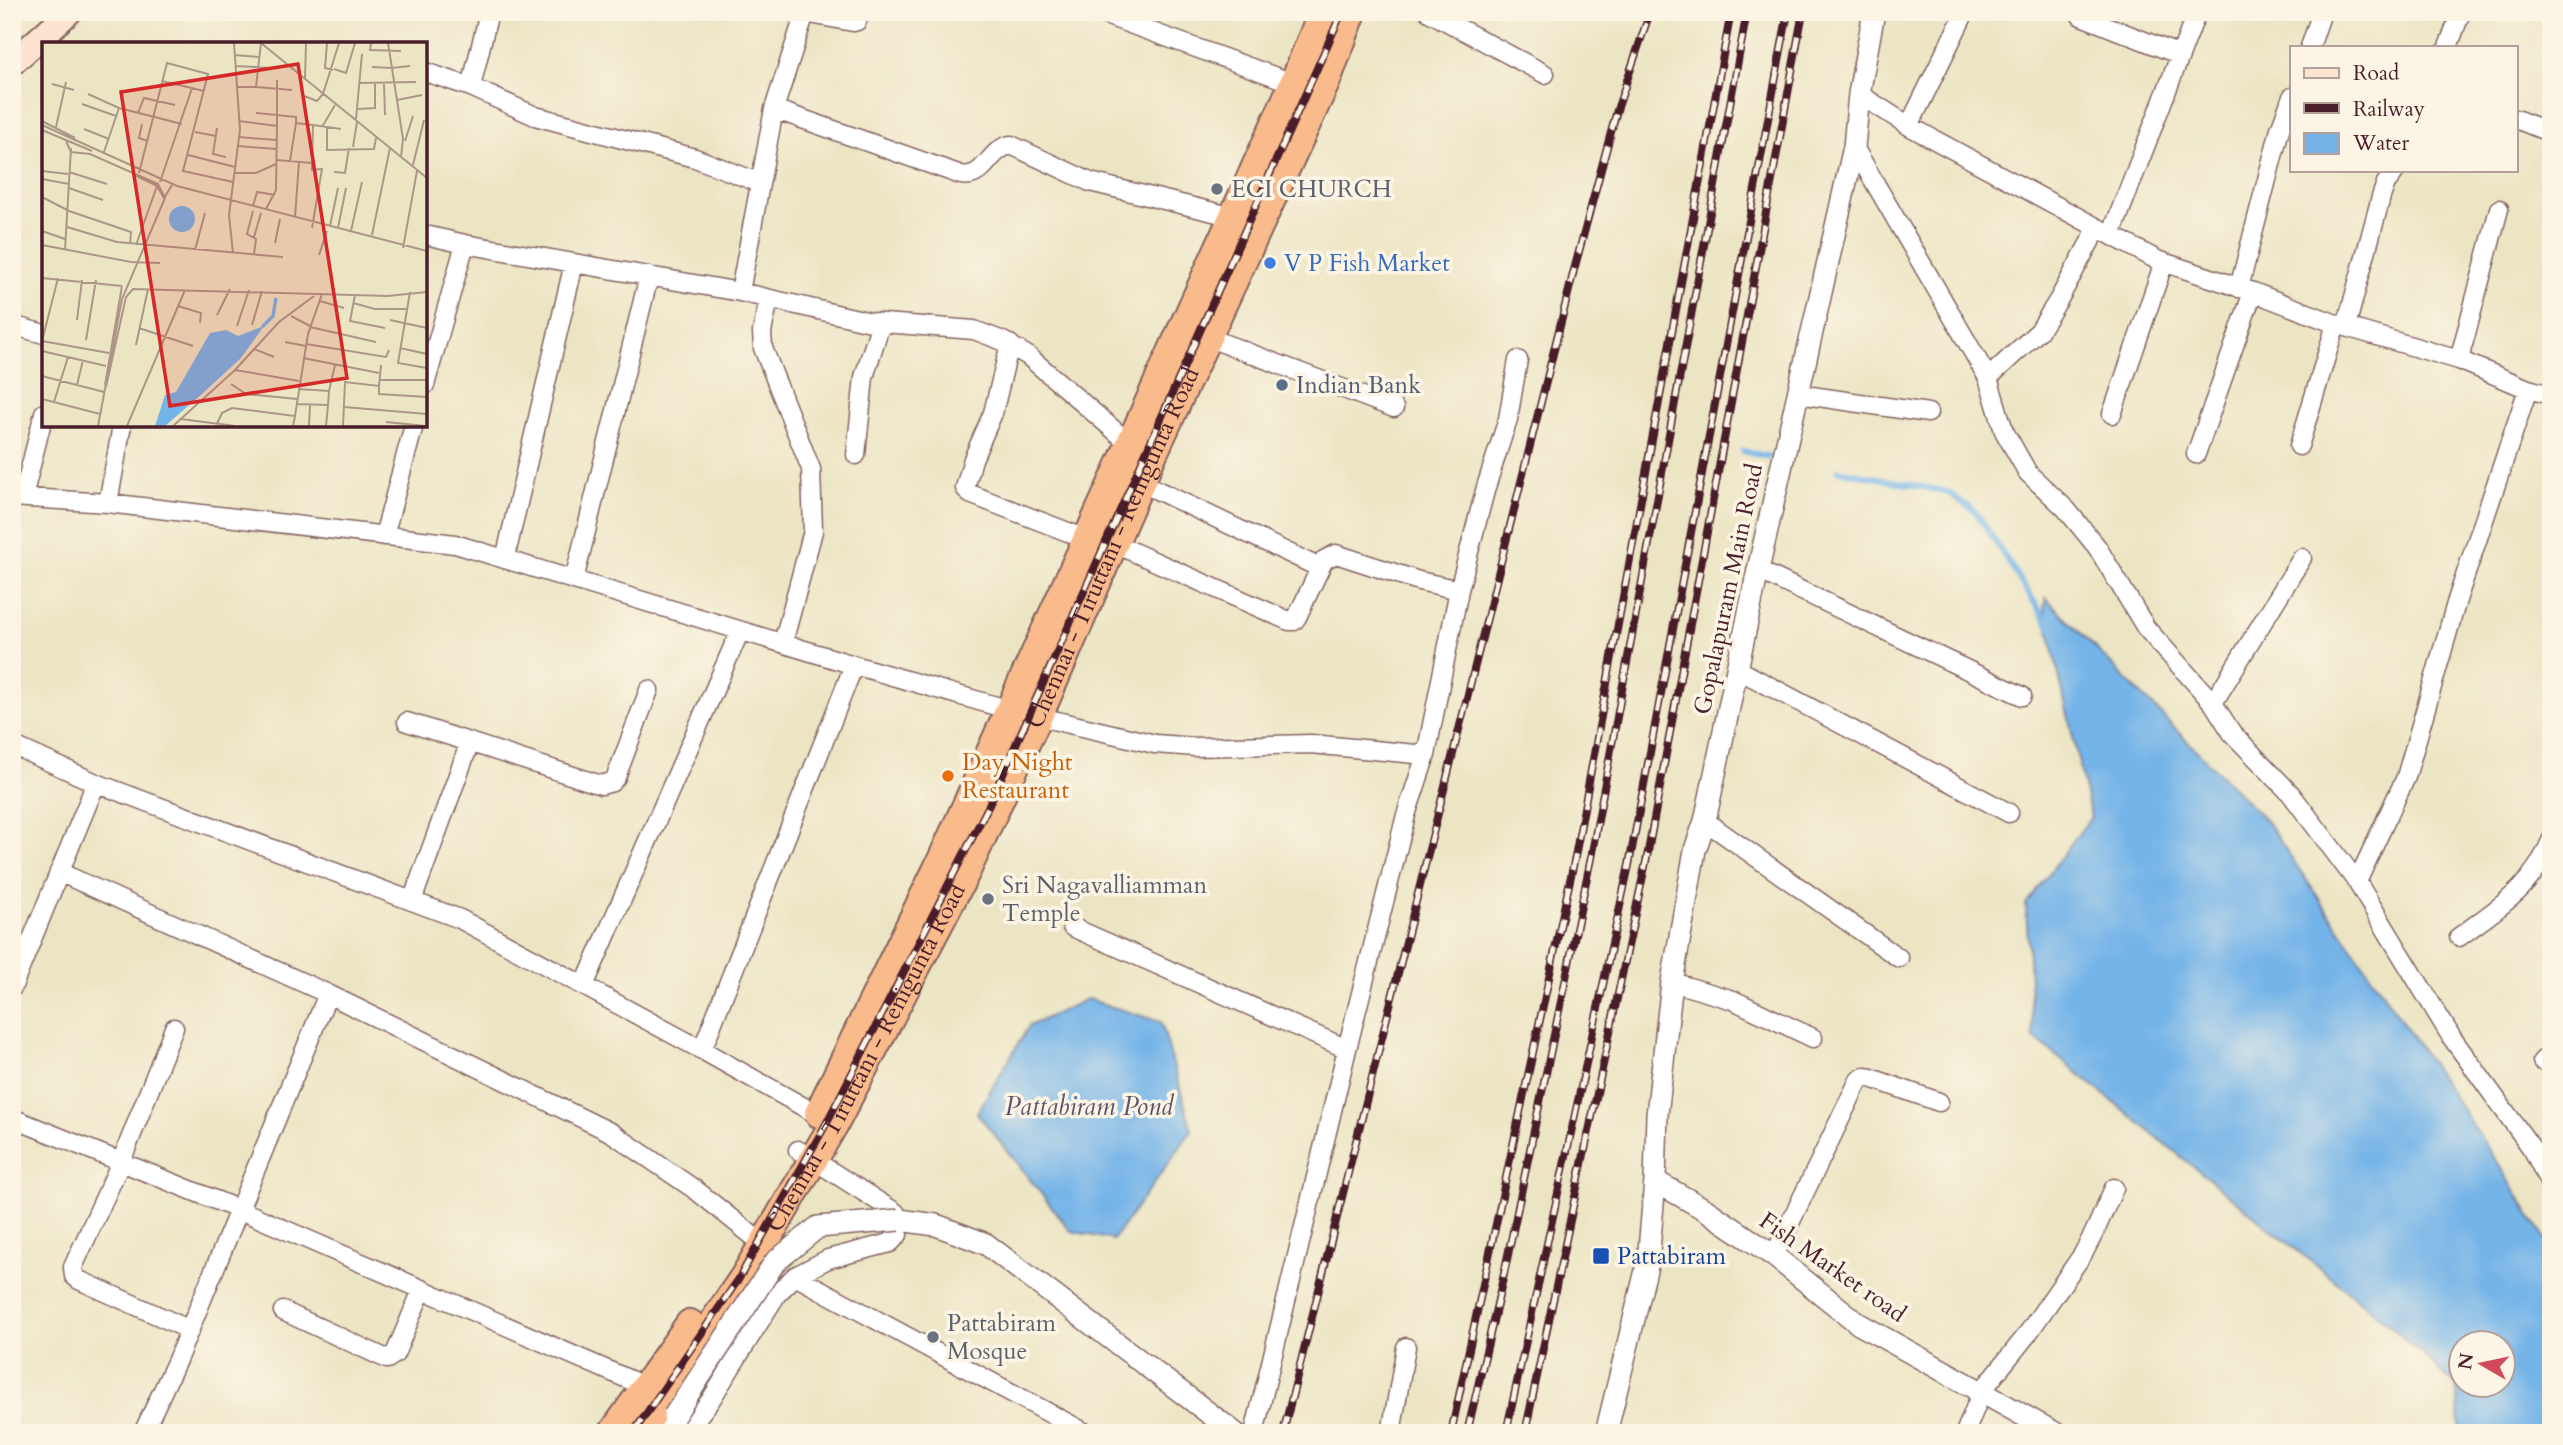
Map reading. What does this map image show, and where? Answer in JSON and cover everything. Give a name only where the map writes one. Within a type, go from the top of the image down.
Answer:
[{"type":"highway","name":"Chennai - Tiruttani - Renigunta Road","points":[[639,1433],[675,1417],[757,1239],[965,873],[1038,716],[1099,541],[1129,443],[1234,217],[1294,83],[1322,12]]},
{"type":"highway","name":"Chennai - Tiruttani - Renigunta Road","points":[[827,1119],[1010,710],[1099,541],[1140,482],[1320,93],[1352,12]]},
{"type":"highway","name":"Chennai - Tiruttani - Renigunta Road","points":[[613,1433],[675,1417]]},
{"type":"main road","points":[[12,64],[69,12]]},
{"type":"street","points":[[471,87],[489,12]]},
{"type":"street","points":[[740,292],[774,109],[804,12],[853,22],[857,21],[860,12]]},
{"type":"street","points":[[1097,12],[1320,93]]},
{"type":"street","points":[[1429,12],[1545,74]]},
{"type":"street","name":"Gopalapuram Main Road","points":[[1606,1433],[1648,1262],[1657,1115],[1672,982],[1695,850],[1705,821],[1758,570],[1854,147],[1859,94],[1874,12]]},
{"type":"street","points":[[1909,127],[1965,12]]},
{"type":"street","points":[[1988,378],[2039,331],[2104,232],[2197,12]]},
{"type":"street","points":[[2310,46],[2322,12]]},
{"type":"street","points":[[2448,46],[2461,12]]},
{"type":"street","points":[[2081,16],[2180,55]]},
{"type":"street","points":[[427,73],[471,87],[536,116],[695,158],[760,183]]},
{"type":"street","points":[[1859,94],[1909,127],[2164,262],[2341,326],[2459,360],[2551,395]]},
{"type":"street","points":[[2196,454],[2246,290],[2280,129],[2290,102]]},
{"type":"street","points":[[774,109],[961,175],[971,177],[1000,148],[1011,145],[1090,182],[1234,217]]},
{"type":"street","points":[[2518,120],[2551,133]]},
{"type":"street","points":[[1854,147],[1988,378],[2004,431],[2028,473],[2066,509],[2097,547],[2146,628],[2213,703],[2232,733],[2291,794],[2357,881],[2452,1038],[2533,1150],[2551,1186]]},
{"type":"street","points":[[2299,446],[2341,326],[2381,197],[2386,183],[2394,172]]},
{"type":"street","points":[[2459,360],[2499,209]]},
{"type":"street","points":[[427,235],[740,292],[881,323],[974,330],[1010,344],[1028,356],[1129,443]]},
{"type":"street","points":[[427,378],[465,244]]},
{"type":"street","points":[[2112,414],[2164,262]]},
{"type":"street","points":[[505,559],[574,263]]},
{"type":"street","points":[[574,580],[649,276]]},
{"type":"street","points":[[769,299],[762,332],[763,348],[811,468],[813,531],[783,643]]},
{"type":"street","points":[[856,455],[864,377],[881,323]]},
{"type":"street","points":[[12,325],[42,333]]},
{"type":"street","points":[[1207,337],[1394,408]]},
{"type":"street","points":[[1010,344],[993,413],[965,488],[970,494],[1099,541],[1289,621],[1294,621],[1297,617],[1320,568],[1330,556],[1340,554],[1419,581],[1460,590]]},
{"type":"street","points":[[1254,1433],[1406,816],[1426,755],[1460,590],[1486,487],[1508,419],[1518,360]]},
{"type":"street","points":[[2357,881],[2406,777],[2457,600],[2528,388]]},
{"type":"street","points":[[1798,394],[1928,413]]},
{"type":"street","points":[[42,419],[18,497],[108,503],[455,544],[1010,710],[1154,744],[1196,747],[1311,744],[1426,755]]},
{"type":"street","points":[[108,503],[122,427]]},
{"type":"street","points":[[383,536],[413,427]]},
{"type":"street","points":[[1140,482],[1320,568]]},
{"type":"street","points":[[2213,703],[2302,558]]},
{"type":"street","points":[[1758,570],[2022,696]]},
{"type":"street","points":[[584,986],[740,631]]},
{"type":"street","points":[[702,1050],[854,665]]},
{"type":"street","points":[[1737,669],[2009,813]]},
{"type":"street","points":[[407,722],[607,785],[616,777],[649,690]]},
{"type":"street","points":[[412,901],[470,742]]},
{"type":"street","points":[[12,745],[96,783],[460,919],[827,1119]]},
{"type":"street","points":[[12,988],[96,783]]},
{"type":"street","points":[[1705,821],[1899,958]]},
{"type":"street","points":[[2459,937],[2525,887],[2551,841]]},
{"type":"street","points":[[58,872],[328,994],[612,1133],[697,1191],[757,1239]]},
{"type":"street","points":[[1072,927],[1347,1049]]},
{"type":"street","points":[[1672,982],[1733,1000],[1813,1038]]},
{"type":"street","points":[[144,1433],[190,1330],[328,994]]},
{"type":"street","points":[[174,1028],[121,1162],[73,1267],[75,1276],[190,1330]]},
{"type":"street","points":[[1774,1256],[1859,1080],[1864,1077],[1871,1078],[1939,1102]]},
{"type":"street","points":[[12,1118],[240,1210],[422,1290],[675,1417]]},
{"type":"street","points":[[675,1417],[710,1401],[777,1294],[795,1276],[828,1259],[890,1243],[898,1235],[900,1227],[895,1212],[806,1154]]},
{"type":"street","name":"Fish Market road","points":[[1655,1181],[1706,1210],[1774,1256],[1859,1324],[2055,1433]]},
{"type":"street","points":[[1965,1433],[1982,1391],[2026,1336],[2082,1254],[2114,1188]]},
{"type":"street","points":[[675,1417],[775,1262],[818,1227],[899,1220],[936,1225],[986,1244],[1235,1433]]},
{"type":"street","points":[[795,1276],[1086,1433]]},
{"type":"street","points":[[283,1311],[387,1359],[395,1354],[422,1290]]},
{"type":"street","points":[[1391,1433],[1406,1347]]},
{"type":"water","points":[[2046,598],[2267,822],[2502,1169],[2551,1248],[2551,1433],[2461,1433],[2458,1400],[2518,1400],[2518,1330],[2448,1330],[2448,1378],[2386,1322],[2033,1037],[2026,904],[2091,817],[2044,609]]},
{"type":"water","name":"Pattabiram Pond","points":[[1087,999],[1161,1022],[1192,1130],[1113,1240],[1071,1231],[977,1113],[1029,1026]]},
{"type":"waterway","points":[[1743,451],[1770,457]]},
{"type":"waterway","points":[[1838,470],[1947,492],[1976,512],[2051,628]]},
{"type":"railway","points":[[633,1433],[738,1280],[825,1126],[988,807],[1342,12]]},
{"type":"railway","points":[[1283,1433],[1574,270],[1617,110],[1650,12]]},
{"type":"railway","points":[[1451,1433],[1575,857],[1731,12]]},
{"type":"railway","points":[[1467,1433],[1504,1274],[1591,858],[1747,12]]},
{"type":"railway","points":[[1506,1433],[1629,865],[1788,12]]},
{"type":"railway","points":[[1525,1433],[1647,857],[1803,12]]},
{"type":"place","name":"ECI CHURCH","points":[[1217,189]]},
{"type":"place","name":"V P Fish Market","points":[[1270,263]]},
{"type":"place","name":"Indian Bank","points":[[1282,385]]},
{"type":"place","name":"Day Night Restaurant","points":[[948,776]]},
{"type":"place","name":"Sri Nagavalliamman Temple","points":[[988,899]]},
{"type":"place","name":"Pattabiram","points":[[1601,1256]]},
{"type":"place","name":"Pattabiram Mosque","points":[[933,1337]]}]
